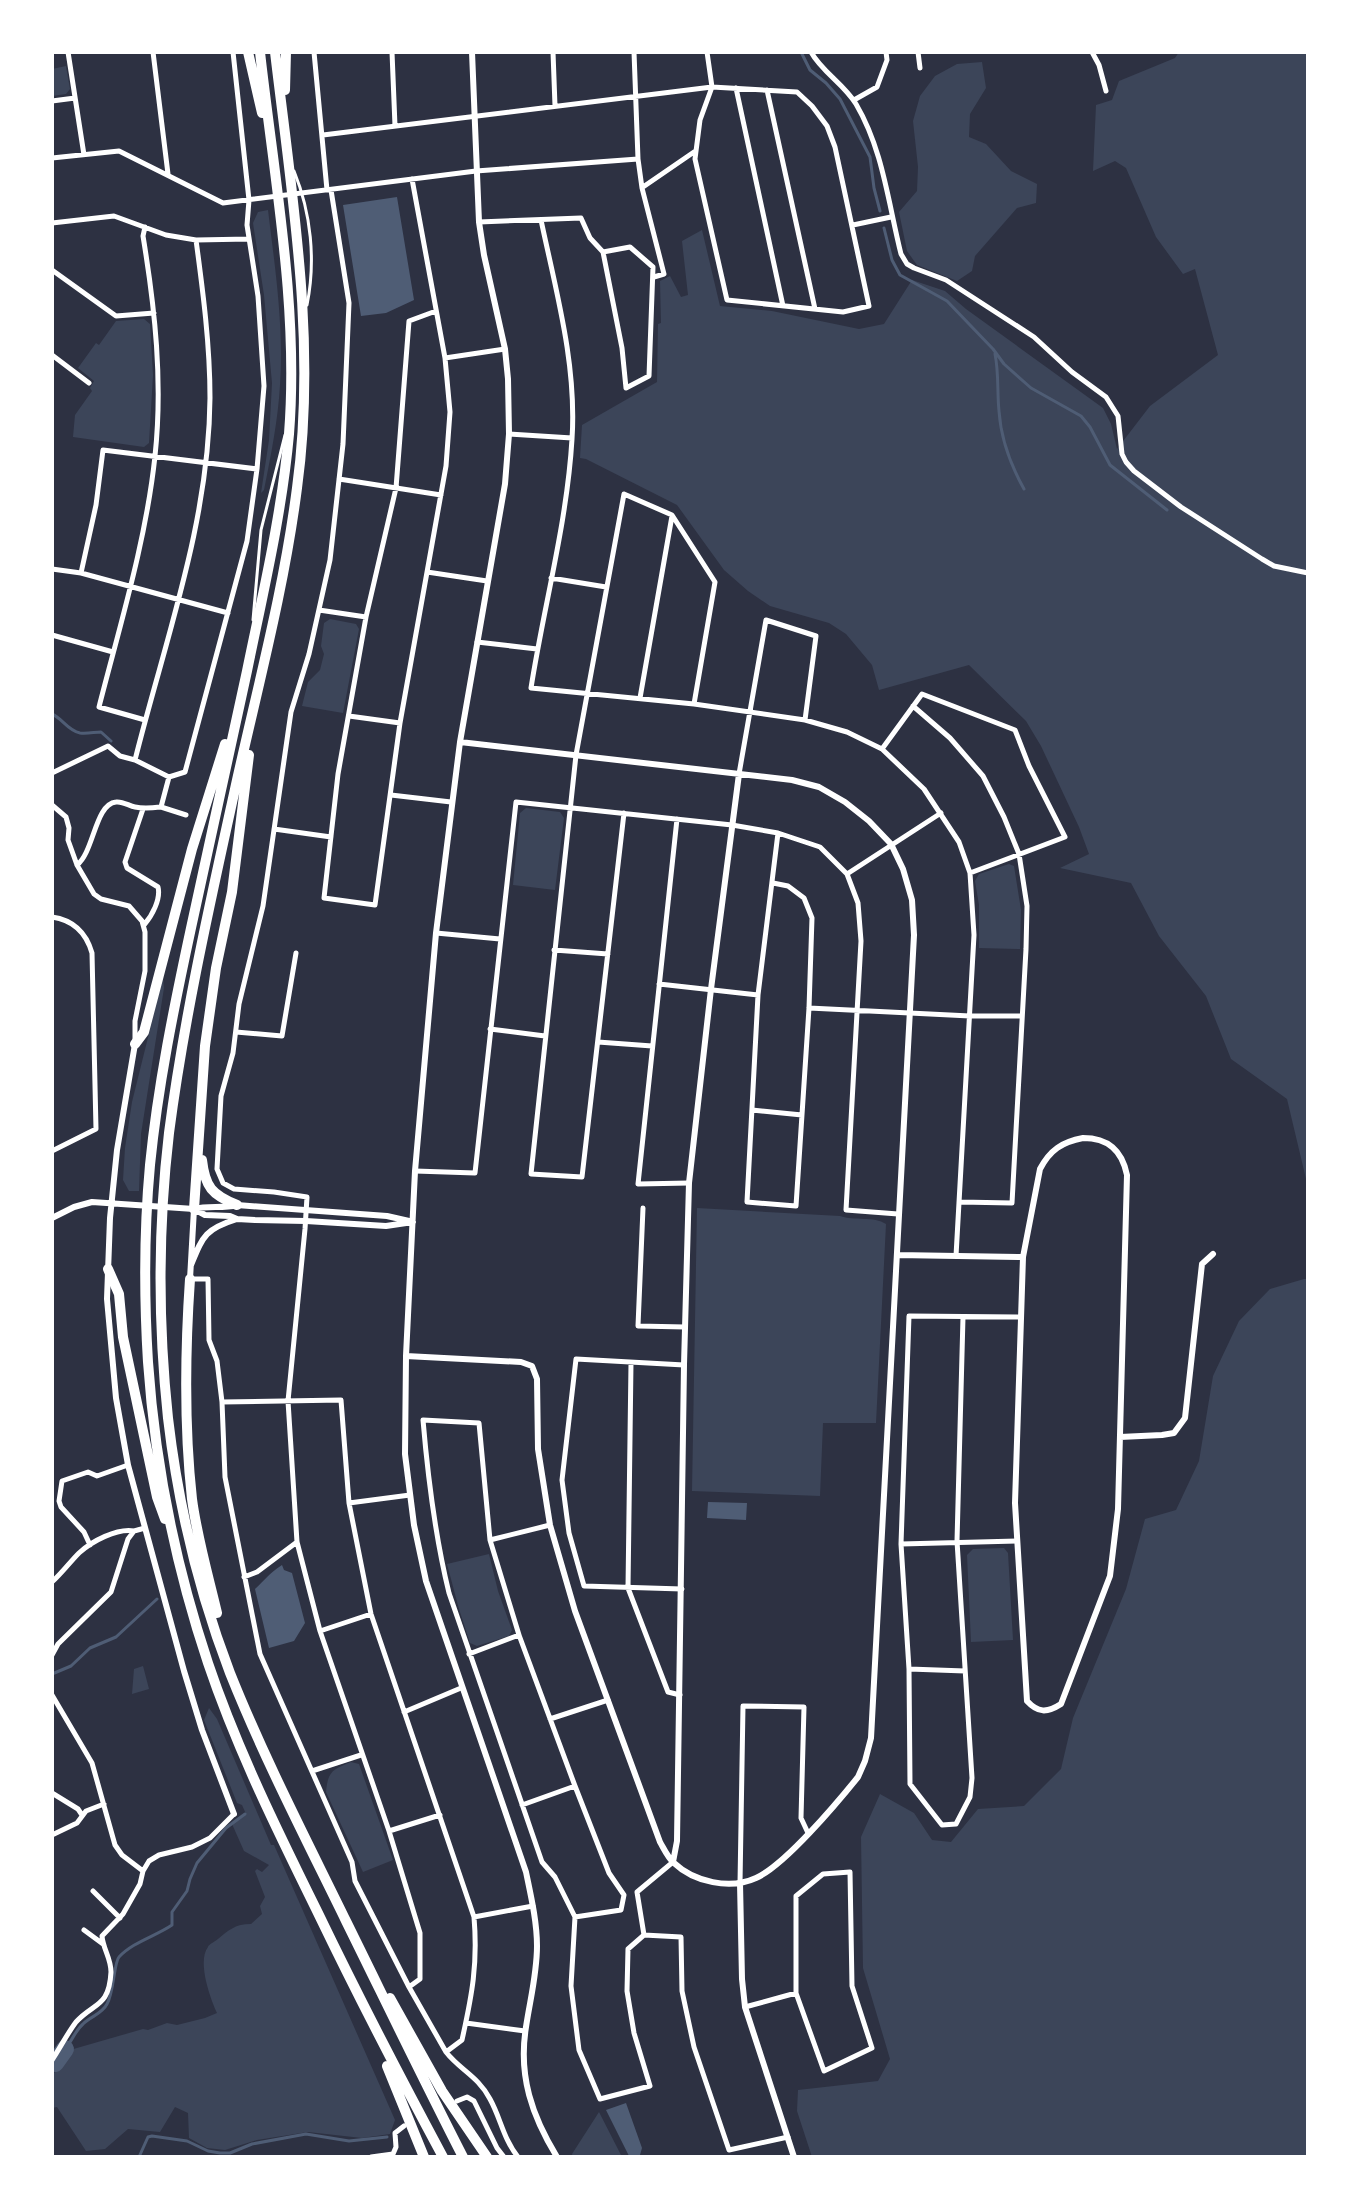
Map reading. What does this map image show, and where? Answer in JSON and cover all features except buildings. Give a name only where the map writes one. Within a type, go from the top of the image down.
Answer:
[{"type":"highway","points":[[248,52],[271,146]]},
{"type":"highway","points":[[183,1574],[159,1456],[149,1368],[147,1210],[163,1066],[252,648],[282,486],[289,420],[290,324],[260,52]]},
{"type":"highway","points":[[275,52],[304,318],[304,419],[298,488],[289,540],[186,1023],[168,1139],[161,1291],[169,1419],[201,1584],[229,1669],[306,1839],[463,2157]]},
{"type":"highway","points":[[286,52],[286,142]]},
{"type":"highway","points":[[135,1044],[144,1032],[192,849],[242,695]]},
{"type":"highway","points":[[190,1209],[205,1046],[216,968],[232,892],[255,706]]},
{"type":"highway","points":[[199,1130],[207,1183],[216,1195],[237,1205]]},
{"type":"highway","points":[[108,1269],[119,1294],[123,1337],[157,1497],[208,1663],[237,1739],[285,1846],[379,2038],[443,2157]]},
{"type":"highway","points":[[190,1279],[186,1333],[193,1502],[229,1669]]},
{"type":"highway","points":[[363,1956],[398,2010],[442,2091],[487,2157]]},
{"type":"highway","points":[[379,2038],[385,2062],[424,2157]]},
{"type":"street","points":[[68,52],[84,155]]},
{"type":"street","points":[[153,52],[168,175]]},
{"type":"street","points":[[52,773],[108,746],[120,756],[169,777],[185,772],[247,541],[264,386],[233,52]]},
{"type":"street","points":[[314,52],[326,190],[349,303],[343,444],[330,560],[309,654],[291,712],[263,906],[239,1004],[233,1053],[221,1096],[217,1169],[223,1183],[234,1189],[307,1197],[288,1401],[297,1542],[320,1631],[389,1831],[420,1933],[420,1979],[409,1987]]},
{"type":"street","points":[[392,52],[395,126]]},
{"type":"street","points":[[472,52],[479,222],[505,349],[509,434],[505,484],[451,802],[436,933],[415,1171],[406,1356],[405,1454],[426,1581],[526,1872],[537,1944],[536,1972],[525,2031],[525,2084],[541,2130],[557,2157]]},
{"type":"street","points":[[553,52],[555,106]]},
{"type":"street","points":[[634,52],[638,159],[642,188],[664,274],[654,277]]},
{"type":"street","points":[[323,135],[712,87],[797,92],[827,126],[835,147],[869,306],[843,312],[727,300],[695,151],[700,120],[712,87],[707,52]]},
{"type":"street","points":[[811,52],[854,100],[874,138],[883,168],[891,217],[901,254],[907,264],[946,280],[1034,337],[1072,372],[1106,397],[1118,416],[1122,454],[1134,471],[1181,507],[1262,559],[1274,566],[1308,573]]},
{"type":"street","points":[[854,100],[877,87],[887,60],[886,52]]},
{"type":"street","points":[[918,52],[920,68]]},
{"type":"street","points":[[1092,52],[1106,91]]},
{"type":"street","points":[[736,88],[783,306]]},
{"type":"street","points":[[767,90],[815,309]]},
{"type":"street","points":[[52,101],[75,98]]},
{"type":"street","points":[[52,158],[119,151],[223,203],[476,171],[638,159]]},
{"type":"street","points":[[642,188],[695,151]]},
{"type":"street","points":[[412,179],[445,358],[450,412],[446,466],[400,723],[375,905],[324,898],[338,774],[366,617],[396,488],[409,321],[436,311]]},
{"type":"street","points":[[52,223],[114,216],[166,235],[196,240],[249,239]]},
{"type":"street","points":[[853,225],[891,217]]},
{"type":"street","points":[[479,222],[581,218],[590,238],[603,252],[622,348],[626,388],[649,376],[653,267],[630,247],[603,252]]},
{"type":"street","points":[[541,220],[564,328],[572,399],[572,438],[564,508],[531,688],[694,704],[805,720],[847,732],[882,749],[924,789],[959,842],[970,873],[974,935],[956,1256]]},
{"type":"street","points":[[145,227],[143,236],[154,313],[158,373],[155,455],[145,518],[99,707],[145,720]]},
{"type":"street","points":[[135,760],[179,600],[197,521],[206,462],[210,397],[205,313],[196,240]]},
{"type":"street","points":[[52,270],[116,316],[154,313]]},
{"type":"street","points":[[445,358],[505,349]]},
{"type":"street","points":[[52,355],[89,383]]},
{"type":"street","points":[[509,434],[572,438]]},
{"type":"street","points":[[81,573],[96,505],[103,450],[257,469]]},
{"type":"street","points":[[339,479],[441,495]]},
{"type":"street","points":[[624,813],[582,1177],[531,1174],[569,806],[586,692],[624,494],[672,515],[715,582],[694,704]]},
{"type":"street","points":[[640,698],[672,515]]},
{"type":"street","points":[[52,569],[81,573],[228,613]]},
{"type":"street","points":[[427,572],[487,581]]},
{"type":"street","points":[[551,578],[606,587]]},
{"type":"street","points":[[319,610],[366,617]]},
{"type":"street","points":[[644,1935],[637,1892],[673,1862],[677,1841],[689,1183],[732,825],[766,620],[816,636],[805,720]]},
{"type":"street","points":[[52,635],[113,652]]},
{"type":"street","points":[[477,642],[537,649]]},
{"type":"street","points":[[882,749],[922,694],[1015,730],[1029,766],[1065,837],[970,873]]},
{"type":"street","points":[[913,706],[950,738],[983,776],[1019,854],[1027,906],[1012,1203],[960,1202]]},
{"type":"street","points":[[349,716],[400,723]]},
{"type":"street","points":[[406,1356],[521,1362],[532,1366],[537,1379],[538,1449],[550,1525],[575,1611],[660,1842],[673,1862],[698,1878],[717,1883],[740,1883],[756,1878],[775,1866],[858,1777],[871,1738],[914,935],[912,900],[903,869],[891,844],[845,802],[819,787],[792,780],[460,742]]},
{"type":"street","points":[[161,807],[169,777]]},
{"type":"street","points":[[391,795],[451,802]]},
{"type":"street","points":[[77,865],[82,863],[89,850],[101,814],[107,806],[116,802],[143,809],[161,807],[186,815]]},
{"type":"street","points":[[415,1171],[475,1173],[516,802],[569,806],[778,833],[820,847],[847,874],[858,903],[861,941],[846,1210],[898,1214]]},
{"type":"street","points":[[52,805],[66,817],[68,840],[77,865],[97,898],[129,906],[143,926],[145,971],[135,1021],[134,1061],[119,1138],[112,1204],[108,1312],[113,1375],[128,1465],[194,1706],[234,1814],[210,1838],[185,1849],[153,1857],[120,1918],[102,1938],[111,1963],[105,1997],[96,2008],[77,2021],[52,2060]]},
{"type":"street","points":[[143,809],[125,862],[127,868],[158,887],[160,892],[151,917],[143,926]]},
{"type":"street","points":[[847,874],[941,813]]},
{"type":"street","points":[[677,819],[638,1184],[689,1183]]},
{"type":"street","points":[[274,829],[331,837]]},
{"type":"street","points":[[773,883],[788,886],[804,898],[812,918],[796,1206],[747,1202],[758,995],[778,833]]},
{"type":"street","points":[[52,917],[66,920],[80,930],[92,953],[96,1129],[52,1151]]},
{"type":"street","points":[[436,933],[500,939]]},
{"type":"street","points":[[554,950],[608,954]]},
{"type":"street","points":[[236,1032],[282,1036],[296,953]]},
{"type":"street","points":[[659,984],[758,995]]},
{"type":"street","points":[[809,1008],[1022,1016]]},
{"type":"street","points":[[490,1029],[545,1036]]},
{"type":"street","points":[[598,1042],[652,1046]]},
{"type":"street","points":[[752,1110],[802,1115]]},
{"type":"street","points":[[1083,1138],[1097,1138],[1110,1145],[1125,1163],[1127,1175],[1118,1509],[1110,1576],[1061,1704],[1052,1710],[1042,1711],[1034,1709],[1027,1701],[1015,1503],[1023,1257],[1040,1169],[1046,1156],[1066,1141],[1083,1138]]},
{"type":"street","points":[[52,1218],[83,1204],[97,1202],[190,1209],[237,1205],[387,1216],[413,1222]]},
{"type":"street","points":[[643,1208],[638,1326],[685,1327]]},
{"type":"street","points":[[190,1209],[205,1215],[237,1219],[386,1226],[413,1222]]},
{"type":"street","points":[[190,1209],[190,1279],[208,1279],[209,1340],[217,1361],[222,1402],[225,1477],[260,1654],[352,1862],[355,1881],[409,1987],[446,2052],[454,2062],[473,2075],[490,2099],[508,2144],[518,2157]]},
{"type":"street","points":[[191,1265],[205,1234],[237,1219]]},
{"type":"street","points":[[1120,1437],[1174,1433],[1185,1418],[1202,1264],[1213,1254]]},
{"type":"street","points":[[897,1255],[1023,1257]]},
{"type":"street","points":[[963,1317],[957,1541],[972,1778],[970,1797],[956,1824],[942,1825],[910,1784],[909,1669],[901,1544],[909,1316],[1021,1317]]},
{"type":"street","points":[[682,1589],[584,1586],[569,1533],[562,1480],[576,1359],[684,1365]]},
{"type":"street","points":[[631,1363],[628,1588],[668,1692],[680,1695]]},
{"type":"street","points":[[222,1402],[341,1400],[349,1503],[371,1614],[474,1917],[477,1949],[466,2023],[462,2040],[446,2052]]},
{"type":"street","points":[[575,1917],[621,1910],[624,1895],[609,1873],[519,1635],[490,1540],[479,1423],[423,1420],[439,1553],[469,1654],[542,1862],[555,1877],[575,1917],[571,1986],[579,2050],[600,2099],[650,2086],[634,2033],[627,1991],[628,1949],[644,1935],[681,1937],[682,1991],[694,2047],[729,2150],[788,2137]]},
{"type":"street","points":[[90,1545],[84,1532],[61,1507],[62,1481],[88,1472],[97,1476],[128,1465]]},
{"type":"street","points":[[349,1503],[410,1495]]},
{"type":"street","points":[[490,1540],[550,1525]]},
{"type":"street","points":[[52,1582],[90,1545],[125,1530],[145,1528]]},
{"type":"street","points":[[52,1655],[58,1644],[111,1592],[128,1539],[134,1531]]},
{"type":"street","points":[[901,1544],[1017,1541]]},
{"type":"street","points":[[244,1577],[257,1572],[297,1542]]},
{"type":"street","points":[[320,1631],[371,1614]]},
{"type":"street","points":[[469,1654],[519,1635]]},
{"type":"street","points":[[909,1669],[965,1671]]},
{"type":"street","points":[[404,1712],[461,1688]]},
{"type":"street","points":[[52,1695],[92,1763],[117,1849],[143,1871]]},
{"type":"street","points":[[550,1719],[608,1700]]},
{"type":"street","points":[[794,2157],[745,2007],[740,1883],[743,1706],[804,1707],[801,1818],[808,1833]]},
{"type":"street","points":[[312,1771],[361,1755]]},
{"type":"street","points":[[522,1805],[575,1786]]},
{"type":"street","points":[[52,1793],[78,1809],[82,1815]]},
{"type":"street","points":[[52,1835],[77,1823],[82,1815],[104,1804]]},
{"type":"street","points":[[389,1831],[440,1815]]},
{"type":"street","points":[[850,1872],[852,1986],[872,2048],[824,2071],[796,1993],[796,1896],[823,1874],[850,1872]]},
{"type":"street","points":[[93,1891],[120,1918]]},
{"type":"street","points":[[474,1917],[533,1906]]},
{"type":"street","points":[[84,1930],[104,1945]]},
{"type":"street","points":[[745,2007],[796,1993]]},
{"type":"street","points":[[466,2023],[525,2031]]},
{"type":"street","points":[[457,2101],[467,2097],[474,2101],[504,2157]]},
{"type":"street","points":[[371,2157],[393,2154],[395,2133],[404,2126]]},
{"type":"shaded area","points":[[1179,52],[1308,52],[1308,1180],[1287,1099],[1231,1059],[1206,996],[1159,936],[1131,883],[1060,868],[1089,854],[1041,746],[1026,721],[969,665],[879,690],[872,665],[846,634],[829,623],[770,606],[724,570],[677,505],[580,458],[582,425],[657,382],[660,281],[670,276],[681,297],[688,295],[682,241],[702,230],[720,306],[772,311],[859,329],[884,324],[912,280],[945,291],[1103,408],[1111,424],[1117,449],[1150,406],[1218,355],[1195,269],[1183,274],[1156,237],[1126,168],[1115,161],[1093,171],[1096,105],[1112,100],[1119,81],[1175,58]]},
{"type":"shaded area","points":[[982,62],[986,88],[970,114],[969,137],[986,144],[1011,171],[1037,184],[1036,203],[1017,208],[975,256],[972,271],[957,281],[917,265],[907,251],[899,212],[917,191],[913,121],[920,96],[935,76],[957,64]]},
{"type":"shaded area","points":[[66,66],[70,89],[66,94],[52,96],[52,69]]},
{"type":"shaded area","points":[[397,197],[414,300],[386,313],[361,316],[343,205]]},
{"type":"shaded area","points":[[268,210],[278,297],[281,363],[276,424],[261,493],[269,440],[272,383],[264,295],[253,223],[258,212]]},
{"type":"shaded area","points":[[144,319],[150,324],[153,375],[149,443],[144,447],[73,437],[75,415],[92,391],[90,388],[94,381],[78,368],[116,321]]},
{"type":"shaded area","points":[[330,619],[356,624],[359,629],[343,713],[302,706],[308,682],[320,670],[324,654],[321,646],[324,623]]},
{"type":"shaded area","points":[[526,808],[560,812],[564,818],[555,890],[513,885],[520,813]]},
{"type":"shaded area","points":[[1009,864],[1014,866],[1021,910],[1020,949],[979,948],[979,905],[975,881],[979,874]]},
{"type":"shaded area","points":[[163,977],[164,988],[141,1134],[139,1191],[129,1191],[123,1180],[132,1102]]},
{"type":"shaded area","points":[[697,1208],[840,1216],[886,1224],[876,1423],[823,1423],[820,1496],[692,1491]]},
{"type":"shaded area","points":[[1308,1279],[1308,2157],[812,2157],[797,2111],[798,2090],[878,2081],[890,2059],[863,1968],[861,1837],[880,1794],[914,1813],[932,1840],[951,1842],[978,1809],[1024,1806],[1061,1769],[1073,1718],[1126,1589],[1145,1519],[1176,1510],[1199,1461],[1213,1376],[1239,1321],[1270,1289]]},
{"type":"shaded area","points":[[708,1502],[747,1503],[746,1520],[707,1518]]},
{"type":"shaded area","points":[[1004,1548],[1008,1553],[1013,1640],[971,1642],[967,1555],[973,1549]]},
{"type":"shaded area","points":[[489,1554],[512,1630],[509,1636],[477,1646],[470,1643],[447,1564]]},
{"type":"shaded area","points":[[282,1565],[284,1570],[292,1573],[305,1623],[294,1641],[269,1648],[255,1589]]},
{"type":"shaded area","points":[[143,1666],[149,1689],[132,1694],[134,1669]]},
{"type":"shaded area","points":[[209,1708],[217,1719],[271,1845],[274,1845],[395,2120],[390,2134],[362,2138],[308,2132],[257,2140],[225,2150],[207,2148],[189,2138],[188,2113],[175,2107],[160,2132],[128,2129],[105,2149],[86,2151],[57,2107],[52,2108],[52,2076],[70,2050],[143,2029],[167,2023],[177,2025],[217,2013],[206,1980],[205,1953],[209,1945],[229,1930],[251,1924],[262,1914],[260,1906],[265,1897],[255,1871],[262,1872],[269,1865],[244,1851],[232,1824],[246,1814],[242,1805],[237,1803],[204,1720]]},
{"type":"shaded area","points":[[351,1762],[359,1764],[393,1860],[363,1872],[326,1792],[332,1772]]},
{"type":"shaded area","points":[[626,2103],[642,2148],[640,2155],[629,2156],[606,2110]]},
{"type":"shaded area","points":[[599,2112],[622,2157],[573,2157],[572,2154]]},
{"type":"waterway","points":[[801,52],[810,70],[840,99],[870,157],[880,211]]},
{"type":"waterway","points":[[884,228],[892,260],[900,275],[947,301],[1004,364],[1031,388],[1081,416],[1110,465],[1167,510]]},
{"type":"waterway","points":[[995,354],[1004,442],[1024,489]]},
{"type":"waterway","points":[[52,714],[76,732],[101,732],[111,741]]},
{"type":"waterway","points":[[52,1674],[71,1666],[90,1648],[116,1637],[157,1599]]},
{"type":"waterway","points":[[65,2049],[80,2027],[107,2004],[119,1957],[172,1925],[172,1912],[187,1891],[197,1863],[226,1828],[245,1814]]},
{"type":"waterway","points":[[55,2063],[65,2049]]},
{"type":"waterway","points":[[139,2157],[148,2137],[152,2136],[187,2141],[220,2153],[306,2134],[349,2141],[387,2137]]}]
